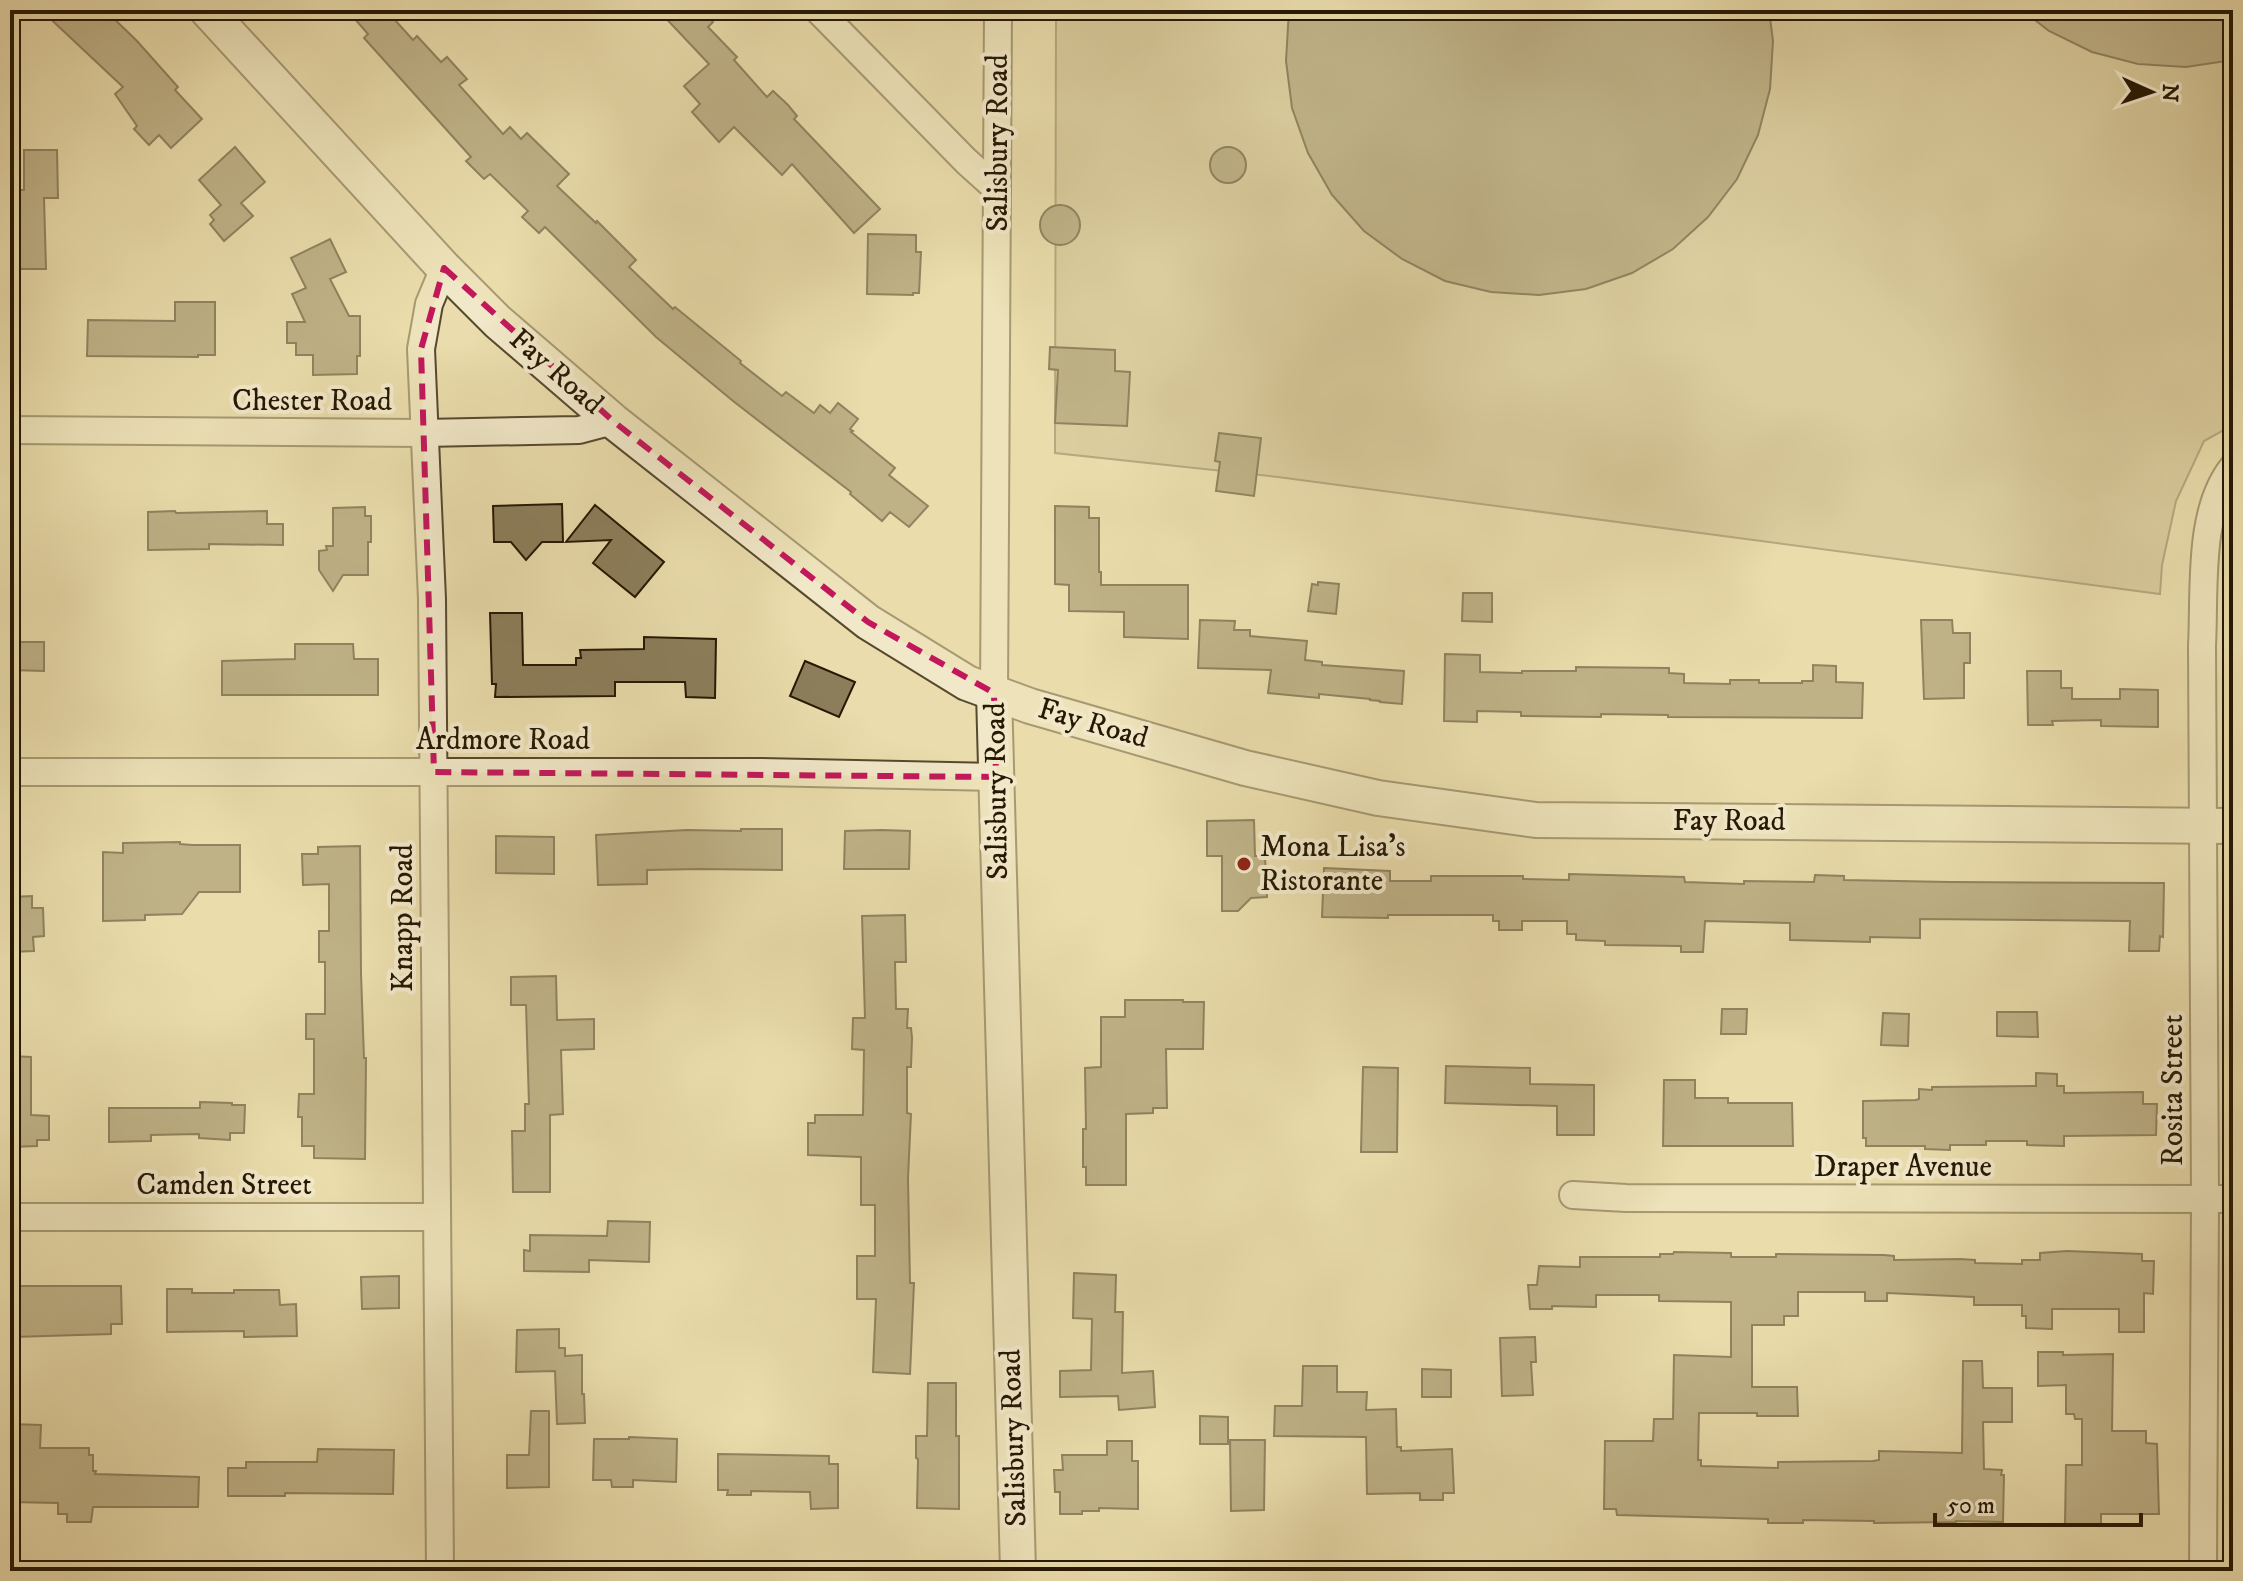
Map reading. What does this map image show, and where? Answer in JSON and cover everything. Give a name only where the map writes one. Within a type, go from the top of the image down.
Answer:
[{"type":"street","name":"Fay Road","points":[[207,10],[444,268],[498,322],[613,421],[868,622],[967,683],[1030,706],[1245,768],[1378,798],[1536,820],[2218,826]]},
{"type":"street","points":[[818,10],[997,189]]},
{"type":"street","name":"Salisbury Road","points":[[998,10],[994,693],[1018,1571]]},
{"type":"street","name":"Knapp Road","points":[[440,1571],[432,599],[421,349],[429,304],[444,268]]},
{"type":"street","name":"Chester Road","points":[[10,430],[424,433],[579,430],[613,421]]},
{"type":"street","name":"Rosita Street","points":[[2203,1571],[2205,1199],[2218,826],[2204,609],[2205,564],[2210,514],[2233,467]]},
{"type":"street","name":"Ardmore Road","points":[[10,772],[761,772],[996,777]]},
{"type":"street","name":"Draper Avenue","points":[[1573,1195],[1626,1198],[2233,1199]]},
{"type":"street","name":"Camden Street","points":[[10,1217],[437,1217]]},
{"type":"highlighted area","points":[[444,268],[613,421],[868,622],[994,693],[996,777],[434,772],[421,349]]},
{"type":"shaded area","points":[[1056,10],[2233,10],[2233,425],[2204,441],[2176,501],[2162,565],[2160,594],[1278,477],[1055,453]]},
{"type":"building","points":[[41,10],[105,10],[178,87],[175,90],[202,119],[171,148],[159,135],[149,145],[134,129],[137,126],[115,94],[123,87]]},
{"type":"building","points":[[347,10],[386,10],[413,40],[417,36],[441,62],[447,57],[467,79],[459,85],[503,134],[510,127],[521,139],[527,133],[569,174],[557,186],[636,260],[629,267],[673,309],[675,307],[782,396],[786,392],[814,413],[820,405],[830,413],[838,403],[858,419],[851,432],[895,468],[889,475],[928,506],[909,527],[890,512],[882,521],[851,492],[656,337],[545,227],[539,233],[522,217],[528,211],[490,174],[484,179],[466,161],[471,157],[364,38],[368,34]]},
{"type":"building","points":[[658,10],[701,10],[713,22],[708,27],[737,57],[734,60],[767,97],[773,91],[788,105],[797,116],[794,119],[880,209],[854,233],[792,164],[782,175],[734,127],[719,142],[692,112],[700,104],[684,86],[709,64]]},
{"type":"building","points":[[1289,10],[1769,10],[1773,41],[1770,89],[1758,135],[1737,179],[1708,217],[1673,249],[1632,273],[1586,289],[1539,295],[1491,292],[1445,281],[1402,259],[1364,231],[1332,195],[1308,153],[1292,108],[1286,61]]},
{"type":"building","points":[[2022,10],[2233,10],[2233,60],[2186,67],[2138,64],[2092,52],[2049,31]]},
{"type":"building","points":[[235,147],[265,182],[241,203],[253,216],[224,241],[210,224],[214,220],[210,215],[221,205],[199,180]]},
{"type":"building","points":[[1228,147],[1241,152],[1246,165],[1241,178],[1228,183],[1215,178],[1210,165],[1215,152]]},
{"type":"building","points":[[24,150],[57,150],[58,198],[44,198],[46,269],[11,269],[10,190],[24,190]]},
{"type":"building","points":[[1060,205],[1074,211],[1080,225],[1074,239],[1060,245],[1046,239],[1040,225],[1046,211]]},
{"type":"building","points":[[868,234],[916,235],[916,252],[921,252],[919,293],[867,294]]},
{"type":"building","points":[[330,239],[346,272],[330,279],[349,316],[360,316],[357,374],[313,375],[313,355],[296,355],[296,343],[287,343],[287,322],[305,322],[292,294],[306,288],[291,258]]},
{"type":"building","points":[[175,302],[215,302],[215,355],[87,356],[88,320],[175,321]]},
{"type":"building","points":[[1050,347],[1115,350],[1115,371],[1130,372],[1127,426],[1055,423],[1058,370],[1049,369]]},
{"type":"building","points":[[1219,433],[1261,438],[1254,496],[1216,491],[1220,462],[1215,461]]},
{"type":"building","points":[[562,504],[563,542],[542,542],[526,560],[511,542],[494,542],[493,506]]},
{"type":"building","points":[[595,505],[664,562],[635,597],[593,563],[611,540],[566,542]]},
{"type":"building","points":[[1055,506],[1089,507],[1089,518],[1099,518],[1101,585],[1188,585],[1188,639],[1124,637],[1124,612],[1069,611],[1069,585],[1055,584]]},
{"type":"building","points":[[365,507],[365,516],[371,516],[368,575],[343,575],[333,591],[319,570],[319,551],[333,546],[333,508]]},
{"type":"building","points":[[267,511],[267,524],[283,524],[283,545],[209,544],[209,549],[148,550],[148,512]]},
{"type":"building","points":[[1318,582],[1339,584],[1336,614],[1308,611],[1312,584],[1318,585]]},
{"type":"building","points":[[1463,593],[1492,593],[1492,622],[1462,621]]},
{"type":"building","points":[[490,613],[522,613],[523,665],[576,665],[576,658],[581,658],[580,650],[644,649],[644,637],[716,639],[715,698],[686,697],[685,682],[615,682],[615,696],[495,697]]},
{"type":"building","points":[[1200,620],[1235,621],[1234,630],[1250,630],[1250,636],[1307,641],[1305,660],[1322,662],[1322,665],[1404,671],[1402,704],[1319,694],[1319,698],[1268,693],[1271,670],[1198,668]]},
{"type":"building","points":[[1921,620],[1952,620],[1953,633],[1970,633],[1970,663],[1964,663],[1964,698],[1924,699]]},
{"type":"building","points":[[10,642],[44,642],[44,671],[10,670]]},
{"type":"building","points":[[295,644],[353,644],[354,659],[378,659],[378,695],[222,695],[222,661],[295,659]]},
{"type":"building","points":[[1445,654],[1480,655],[1480,672],[1576,671],[1576,667],[1669,668],[1669,673],[1684,674],[1684,683],[1730,684],[1730,680],[1759,680],[1759,683],[1802,683],[1813,681],[1813,665],[1836,666],[1836,682],[1863,683],[1862,718],[1601,714],[1601,717],[1521,716],[1521,712],[1477,711],[1477,722],[1444,721]]},
{"type":"building","points":[[805,661],[855,682],[839,717],[790,696]]},
{"type":"building","points":[[2027,671],[2061,671],[2061,688],[2072,688],[2072,699],[2120,699],[2120,689],[2158,690],[2158,727],[2101,726],[2101,720],[2028,725]]},
{"type":"building","name":"Mona Lisa's Ristorante","points":[[1254,820],[1255,856],[1265,856],[1267,897],[1251,898],[1238,911],[1222,911],[1222,856],[1207,856],[1207,821]]},
{"type":"building","points":[[782,829],[782,870],[647,870],[647,884],[598,885],[596,835]]},
{"type":"building","points":[[845,831],[910,831],[909,869],[844,869]]},
{"type":"building","points":[[496,836],[554,837],[554,874],[496,873]]},
{"type":"building","points":[[123,843],[240,845],[240,892],[199,892],[182,914],[145,915],[145,920],[103,921],[103,852],[123,853]]},
{"type":"building","points":[[360,846],[361,973],[366,1058],[365,1159],[314,1158],[314,1146],[302,1146],[299,1094],[314,1094],[314,1039],[306,1039],[306,1014],[325,1014],[325,962],[319,962],[319,931],[329,931],[329,884],[303,885],[302,854],[318,854],[318,847]]},
{"type":"building","points":[[1324,868],[1390,871],[1390,881],[1431,881],[1431,876],[1523,876],[1523,879],[1569,880],[1569,874],[1684,877],[1685,882],[1744,884],[1744,881],[1814,882],[1815,875],[1844,876],[1844,880],[2164,883],[2163,937],[2160,936],[2159,951],[2129,951],[2130,921],[1920,919],[1920,938],[1870,937],[1870,942],[1790,940],[1790,923],[1705,921],[1703,952],[1681,952],[1681,946],[1605,945],[1605,941],[1576,940],[1576,934],[1567,934],[1567,921],[1522,921],[1522,930],[1499,930],[1499,921],[1493,921],[1493,915],[1322,917]]},
{"type":"building","points":[[32,896],[32,908],[43,908],[44,936],[33,937],[34,951],[10,952],[10,897]]},
{"type":"building","points":[[905,915],[906,962],[895,962],[896,1009],[908,1009],[907,1028],[911,1028],[912,1038],[911,1067],[907,1067],[907,1113],[911,1114],[908,1178],[910,1283],[914,1283],[910,1374],[873,1372],[876,1299],[857,1299],[857,1256],[875,1256],[875,1205],[861,1205],[861,1157],[808,1155],[808,1123],[815,1123],[815,1115],[863,1115],[864,1050],[852,1049],[853,1018],[865,1018],[862,916]]},
{"type":"building","points":[[556,976],[557,1020],[594,1019],[594,1049],[561,1050],[563,1114],[550,1115],[550,1192],[513,1192],[512,1131],[525,1131],[525,1104],[529,1104],[526,1005],[511,1005],[511,977]]},
{"type":"building","points":[[1125,1000],[1204,1002],[1203,1049],[1166,1049],[1167,1108],[1153,1108],[1153,1113],[1126,1114],[1126,1185],[1086,1185],[1086,1167],[1083,1167],[1085,1068],[1101,1067],[1101,1017],[1125,1017]]},
{"type":"building","points":[[1722,1009],[1747,1009],[1746,1034],[1721,1034]]},
{"type":"building","points":[[1997,1012],[2037,1012],[2038,1037],[1997,1036]]},
{"type":"building","points":[[1883,1013],[1909,1014],[1908,1046],[1881,1045]]},
{"type":"building","points":[[10,1056],[31,1057],[31,1115],[49,1116],[49,1140],[37,1140],[37,1146],[10,1147]]},
{"type":"building","points":[[1446,1066],[1530,1068],[1530,1084],[1594,1085],[1594,1135],[1557,1135],[1557,1106],[1445,1103]]},
{"type":"building","points":[[1363,1067],[1398,1068],[1397,1152],[1361,1152]]},
{"type":"building","points":[[2036,1073],[2057,1074],[2057,1086],[2064,1086],[2064,1093],[2143,1092],[2143,1104],[2157,1104],[2156,1135],[2064,1136],[2064,1146],[2027,1145],[2027,1141],[1986,1141],[1986,1145],[1950,1145],[1950,1150],[1925,1149],[1925,1146],[1866,1146],[1866,1138],[1863,1138],[1863,1101],[1916,1100],[1919,1099],[1919,1089],[1932,1090],[1932,1087],[2036,1086]]},
{"type":"building","points":[[1664,1080],[1695,1080],[1695,1098],[1728,1098],[1728,1103],[1792,1103],[1793,1146],[1663,1146]]},
{"type":"building","points":[[200,1102],[245,1105],[244,1133],[230,1133],[230,1140],[199,1138],[199,1134],[151,1135],[151,1141],[109,1142],[109,1108],[200,1108]]},
{"type":"building","points":[[608,1221],[650,1222],[649,1262],[589,1260],[589,1272],[524,1271],[524,1250],[530,1251],[530,1235],[607,1236]]},
{"type":"building","points":[[1674,1252],[1731,1253],[1731,1257],[1776,1257],[1776,1254],[1884,1255],[1894,1256],[1894,1260],[1960,1259],[1975,1260],[1975,1263],[2022,1264],[2022,1260],[2040,1260],[2040,1253],[2142,1254],[2142,1261],[2154,1261],[2153,1294],[2144,1293],[2144,1332],[2119,1332],[2119,1309],[2052,1309],[2052,1329],[2026,1328],[2022,1305],[1974,1305],[1974,1297],[1887,1293],[1887,1301],[1865,1301],[1865,1292],[1798,1292],[1798,1316],[1784,1316],[1784,1325],[1752,1325],[1752,1387],[1797,1387],[1798,1416],[1699,1413],[1698,1460],[1701,1460],[1701,1466],[1778,1468],[1778,1462],[1873,1461],[1879,1460],[1879,1451],[1962,1453],[1963,1361],[1982,1361],[1983,1388],[2012,1388],[2012,1422],[1983,1422],[1984,1469],[2002,1470],[2001,1475],[2004,1475],[2003,1522],[1803,1520],[1803,1523],[1768,1523],[1768,1519],[1617,1515],[1616,1509],[1604,1509],[1605,1441],[1653,1441],[1654,1419],[1673,1419],[1674,1355],[1731,1357],[1731,1302],[1659,1301],[1659,1295],[1596,1295],[1596,1307],[1530,1309],[1528,1285],[1537,1285],[1539,1266],[1580,1267],[1580,1257],[1660,1257],[1660,1254]]},
{"type":"building","points":[[1074,1273],[1116,1275],[1115,1312],[1123,1312],[1122,1373],[1153,1371],[1155,1407],[1119,1410],[1118,1396],[1060,1397],[1060,1371],[1091,1370],[1092,1319],[1073,1318]]},
{"type":"building","points":[[399,1276],[399,1308],[362,1309],[361,1277]]},
{"type":"building","points":[[14,1286],[121,1286],[122,1324],[111,1324],[111,1334],[14,1337]]},
{"type":"building","points":[[167,1289],[192,1289],[192,1293],[279,1290],[280,1305],[296,1304],[297,1336],[244,1337],[244,1331],[167,1332]]},
{"type":"building","points":[[559,1329],[559,1348],[565,1348],[565,1356],[582,1355],[585,1423],[557,1424],[555,1371],[516,1372],[517,1330]]},
{"type":"building","points":[[1535,1337],[1536,1362],[1531,1362],[1533,1395],[1502,1396],[1500,1338]]},
{"type":"building","points":[[2038,1352],[2113,1354],[2112,1431],[2146,1431],[2146,1443],[2157,1444],[2159,1514],[2101,1514],[2101,1525],[2065,1525],[2066,1465],[2082,1465],[2082,1419],[2066,1414],[2066,1385],[2038,1386]]},
{"type":"building","points":[[1303,1366],[1337,1366],[1337,1392],[1367,1392],[1366,1410],[1396,1409],[1397,1447],[1401,1447],[1401,1451],[1452,1449],[1454,1493],[1443,1493],[1443,1500],[1420,1500],[1420,1493],[1367,1494],[1366,1437],[1274,1436],[1275,1406],[1302,1406]]},
{"type":"building","points":[[1422,1369],[1451,1370],[1451,1397],[1422,1397]]},
{"type":"building","points":[[928,1383],[956,1383],[959,1509],[917,1508],[916,1436],[927,1436]]},
{"type":"building","points":[[531,1411],[549,1411],[549,1487],[507,1488],[507,1455],[529,1455]]},
{"type":"building","points":[[1200,1416],[1228,1417],[1228,1444],[1200,1444]]},
{"type":"building","points":[[10,1424],[41,1425],[40,1448],[89,1448],[95,1474],[199,1477],[198,1507],[93,1507],[91,1522],[67,1522],[67,1514],[58,1514],[58,1503],[10,1502]]},
{"type":"building","points":[[594,1439],[677,1439],[676,1482],[633,1480],[633,1487],[612,1487],[611,1480],[593,1480]]},
{"type":"building","points":[[1230,1440],[1265,1440],[1264,1510],[1231,1511]]},
{"type":"building","points":[[1107,1441],[1132,1441],[1132,1461],[1138,1461],[1138,1509],[1099,1508],[1099,1511],[1082,1511],[1082,1514],[1060,1514],[1060,1492],[1055,1492],[1054,1470],[1063,1470],[1062,1455],[1107,1455]]},
{"type":"building","points":[[318,1449],[394,1450],[393,1494],[228,1496],[228,1468],[246,1468],[246,1462],[317,1462]]},
{"type":"building","points":[[718,1454],[829,1456],[829,1464],[838,1464],[838,1508],[811,1509],[810,1492],[751,1491],[751,1495],[727,1495],[728,1490],[718,1490]]},
{"type":"place","name":"Mona Lisa's Ristorante","points":[[1244,864]]}]
